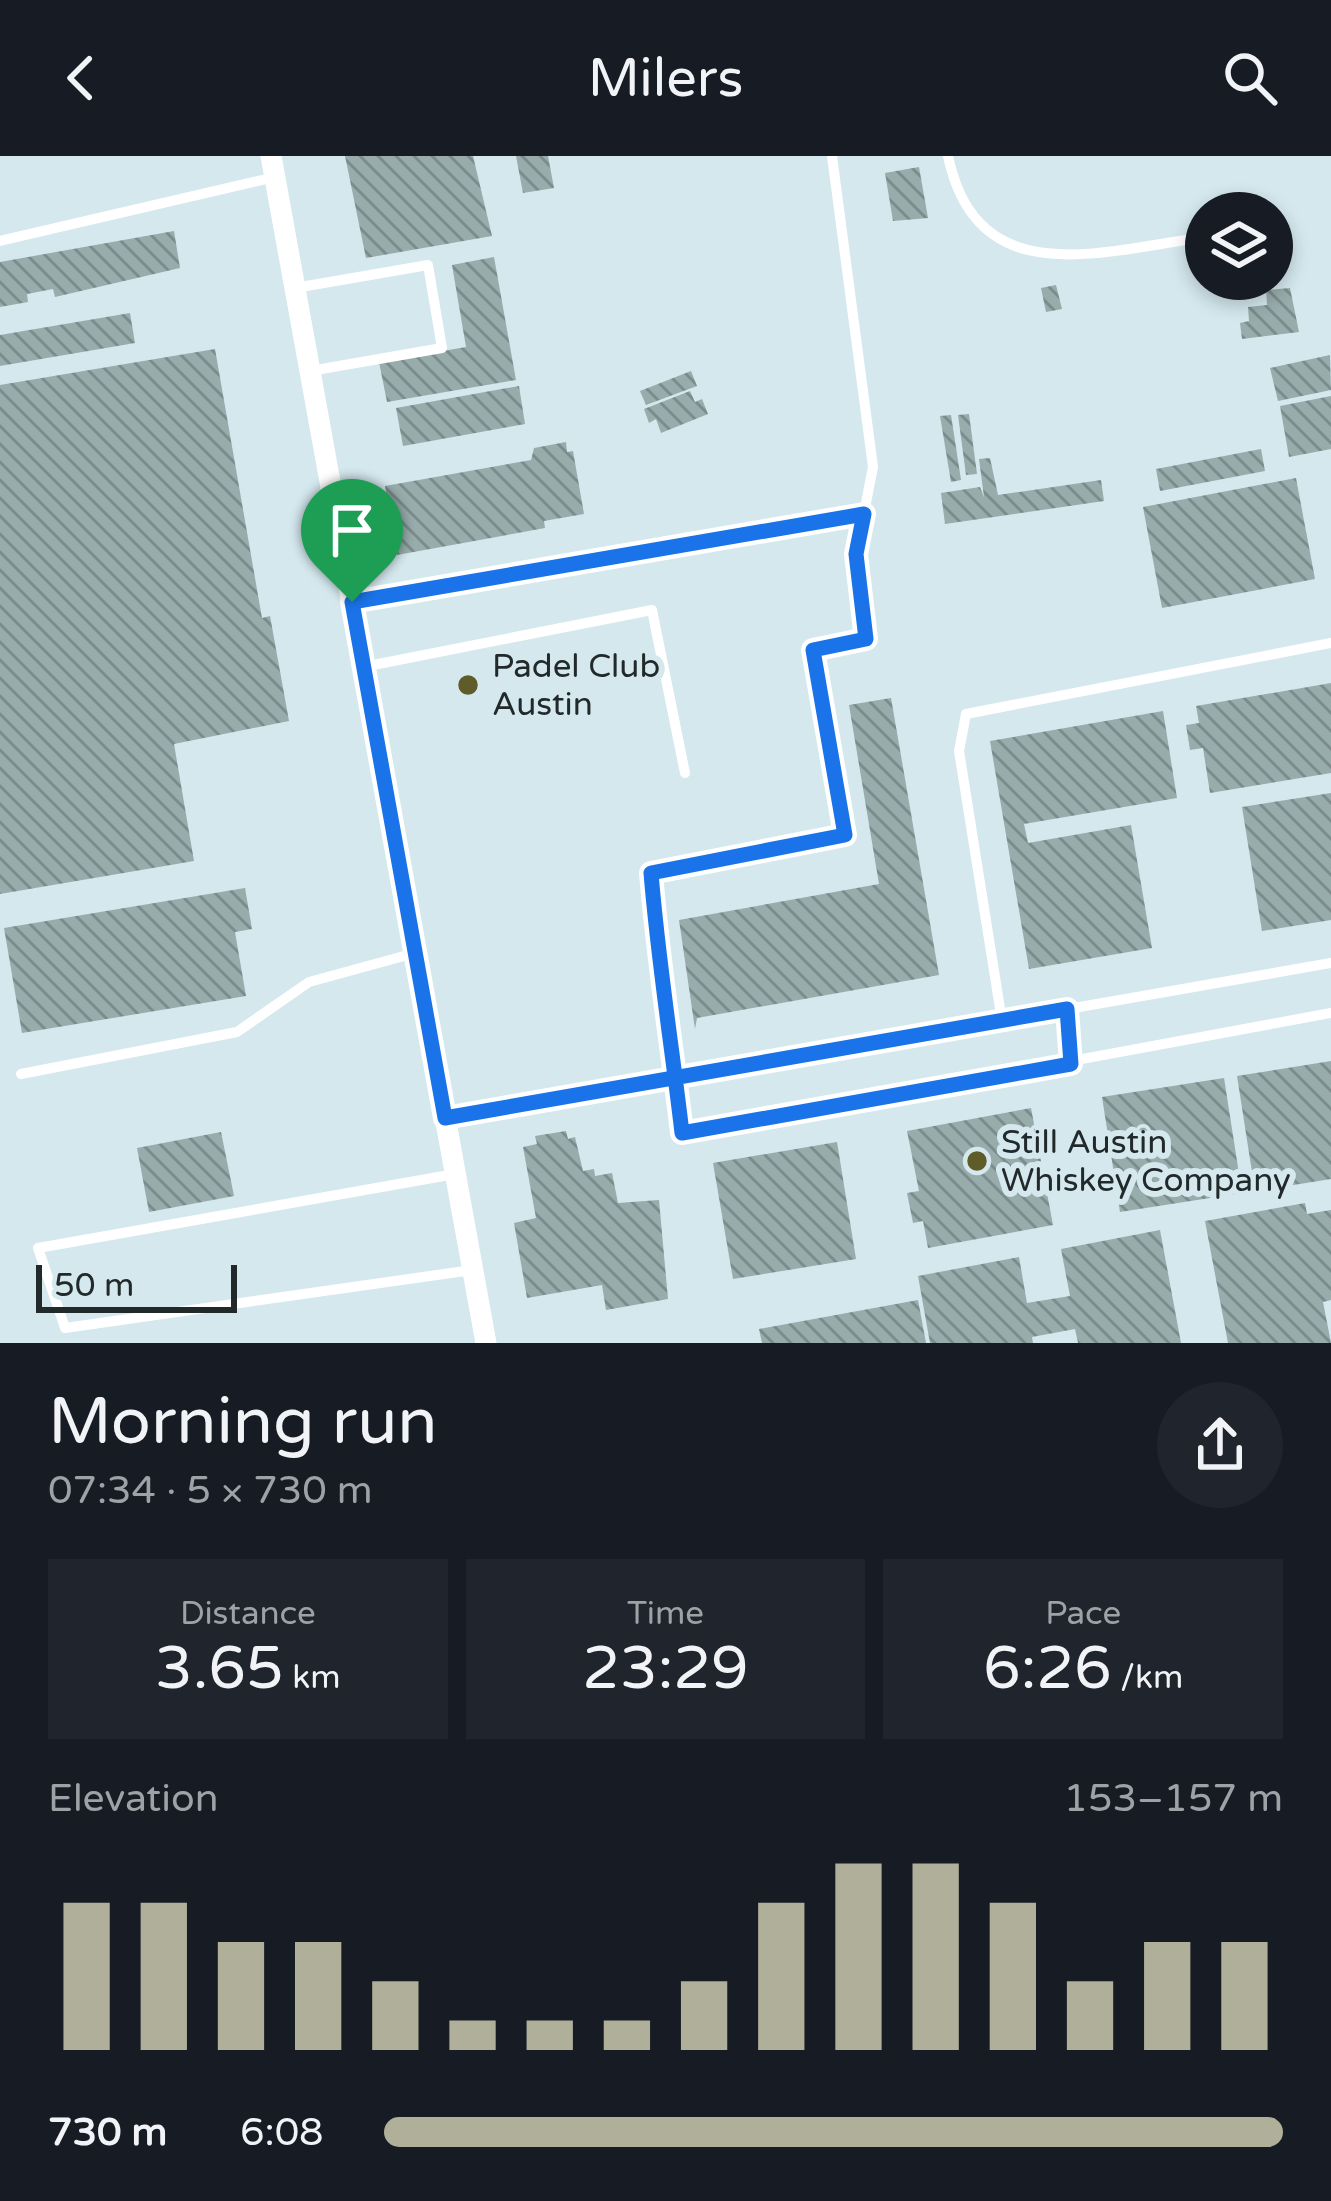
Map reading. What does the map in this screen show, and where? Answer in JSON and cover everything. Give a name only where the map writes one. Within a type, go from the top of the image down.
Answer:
[{"type":"street","points":[[273,166],[486,1343]]},
{"type":"lane","points":[[832,156],[873,467],[856,554],[866,639],[813,650],[845,835],[651,873],[682,1133],[1331,1013]]},
{"type":"lane","points":[[948,156],[955,188],[974,223],[996,242],[1042,254],[1185,239]]},
{"type":"lane","points":[[0,242],[273,166]]},
{"type":"lane","points":[[295,288],[428,265],[442,348],[310,371]]},
{"type":"lane","points":[[352,602],[864,514]]},
{"type":"lane","points":[[364,667],[652,610],[685,773]]},
{"type":"lane","points":[[1002,1021],[959,751],[966,714],[1331,643]]},
{"type":"lane","points":[[21,1074],[237,1032],[310,982],[415,953]]},
{"type":"lane","points":[[445,1118],[1331,963]]},
{"type":"lane","points":[[1067,1009],[1071,1064]]},
{"type":"lane","points":[[455,1174],[38,1248],[65,1328],[472,1270]]},
{"type":"building","points":[[345,156],[473,156],[492,236],[366,258]]},
{"type":"building","points":[[516,156],[548,156],[554,188],[523,193]]},
{"type":"building","points":[[919,167],[928,218],[893,221],[885,173]]},
{"type":"building","points":[[174,231],[180,268],[55,297],[53,289],[27,294],[28,302],[0,307],[0,262]]},
{"type":"building","points":[[494,257],[516,380],[387,402],[379,362],[466,347],[452,265]]},
{"type":"building","points":[[1056,285],[1062,309],[1046,312],[1041,288]]},
{"type":"building","points":[[1267,300],[1292,300],[1299,332],[1242,339],[1240,323],[1249,321],[1248,307],[1267,305]]},
{"type":"building","points":[[130,313],[135,343],[0,366],[0,335]]},
{"type":"building","points":[[215,349],[262,618],[270,616],[289,721],[174,744],[194,861],[0,894],[0,385]]},
{"type":"building","points":[[1330,355],[1331,390],[1278,401],[1270,368]]},
{"type":"building","points":[[691,371],[697,386],[646,405],[640,391]]},
{"type":"building","points":[[519,386],[525,424],[403,446],[396,408]]},
{"type":"building","points":[[690,391],[695,402],[702,399],[708,414],[661,433],[656,419],[649,423],[644,409]]},
{"type":"building","points":[[1331,396],[1331,449],[1289,457],[1280,406]]},
{"type":"building","points":[[969,414],[977,474],[966,475],[958,415]]},
{"type":"building","points":[[951,415],[961,480],[951,482],[940,416]]},
{"type":"building","points":[[566,442],[567,452],[573,451],[584,514],[544,521],[545,528],[397,555],[385,486],[531,460],[534,448]]},
{"type":"building","points":[[1261,449],[1265,471],[1160,491],[1156,469]]},
{"type":"building","points":[[990,458],[998,495],[1101,480],[1104,501],[945,524],[941,493],[980,487],[984,497],[979,459]]},
{"type":"building","points":[[1296,478],[1315,579],[1162,608],[1143,507]]},
{"type":"building","points":[[1331,683],[1331,773],[1210,793],[1203,748],[1190,750],[1186,725],[1199,723],[1196,706]]},
{"type":"building","points":[[891,698],[939,975],[697,1018],[695,1029],[679,920],[879,884],[849,705]]},
{"type":"building","points":[[1163,711],[1177,798],[1024,824],[1028,843],[1131,825],[1152,948],[1029,969],[990,741]]},
{"type":"building","points":[[1331,793],[1331,920],[1262,931],[1242,807]]},
{"type":"building","points":[[245,888],[252,929],[235,932],[246,996],[22,1033],[4,928]]},
{"type":"building","points":[[1331,1061],[1331,1179],[1255,1191],[1237,1076]]},
{"type":"building","points":[[1224,1078],[1242,1193],[1120,1212],[1102,1097]]},
{"type":"building","name":"Still Austin Whiskey Company","points":[[1031,1108],[1053,1225],[928,1248],[923,1221],[913,1223],[907,1193],[919,1191],[907,1131]]},
{"type":"building","points":[[566,1131],[568,1139],[575,1137],[583,1171],[594,1169],[595,1176],[612,1173],[618,1203],[659,1200],[668,1299],[606,1310],[602,1285],[527,1298],[514,1223],[536,1218],[523,1147],[537,1144],[535,1136]]},
{"type":"building","points":[[221,1132],[234,1196],[149,1212],[137,1148]]},
{"type":"building","points":[[837,1142],[856,1259],[733,1279],[713,1163]]},
{"type":"building","points":[[1305,1203],[1307,1214],[1331,1210],[1331,1300],[1323,1302],[1331,1343],[1228,1343],[1205,1221]]},
{"type":"building","points":[[1160,1230],[1181,1343],[1078,1343],[1075,1329],[1032,1337],[1033,1343],[930,1343],[918,1276],[1019,1257],[1027,1303],[1070,1296],[1061,1249]]},
{"type":"building","points":[[918,1300],[926,1343],[762,1343],[759,1329]]},
{"type":"place","name":"Padel Club Austin","points":[[468,685]]},
{"type":"place","name":"Still Austin Whiskey Company","points":[[977,1161]]},
{"type":"route","points":[[352,602],[445,1118],[676,1078],[1067,1009],[1071,1064],[682,1133],[676,1078],[655,926],[651,873],[845,835],[813,650],[866,639],[856,554],[864,514],[352,602]]}]
